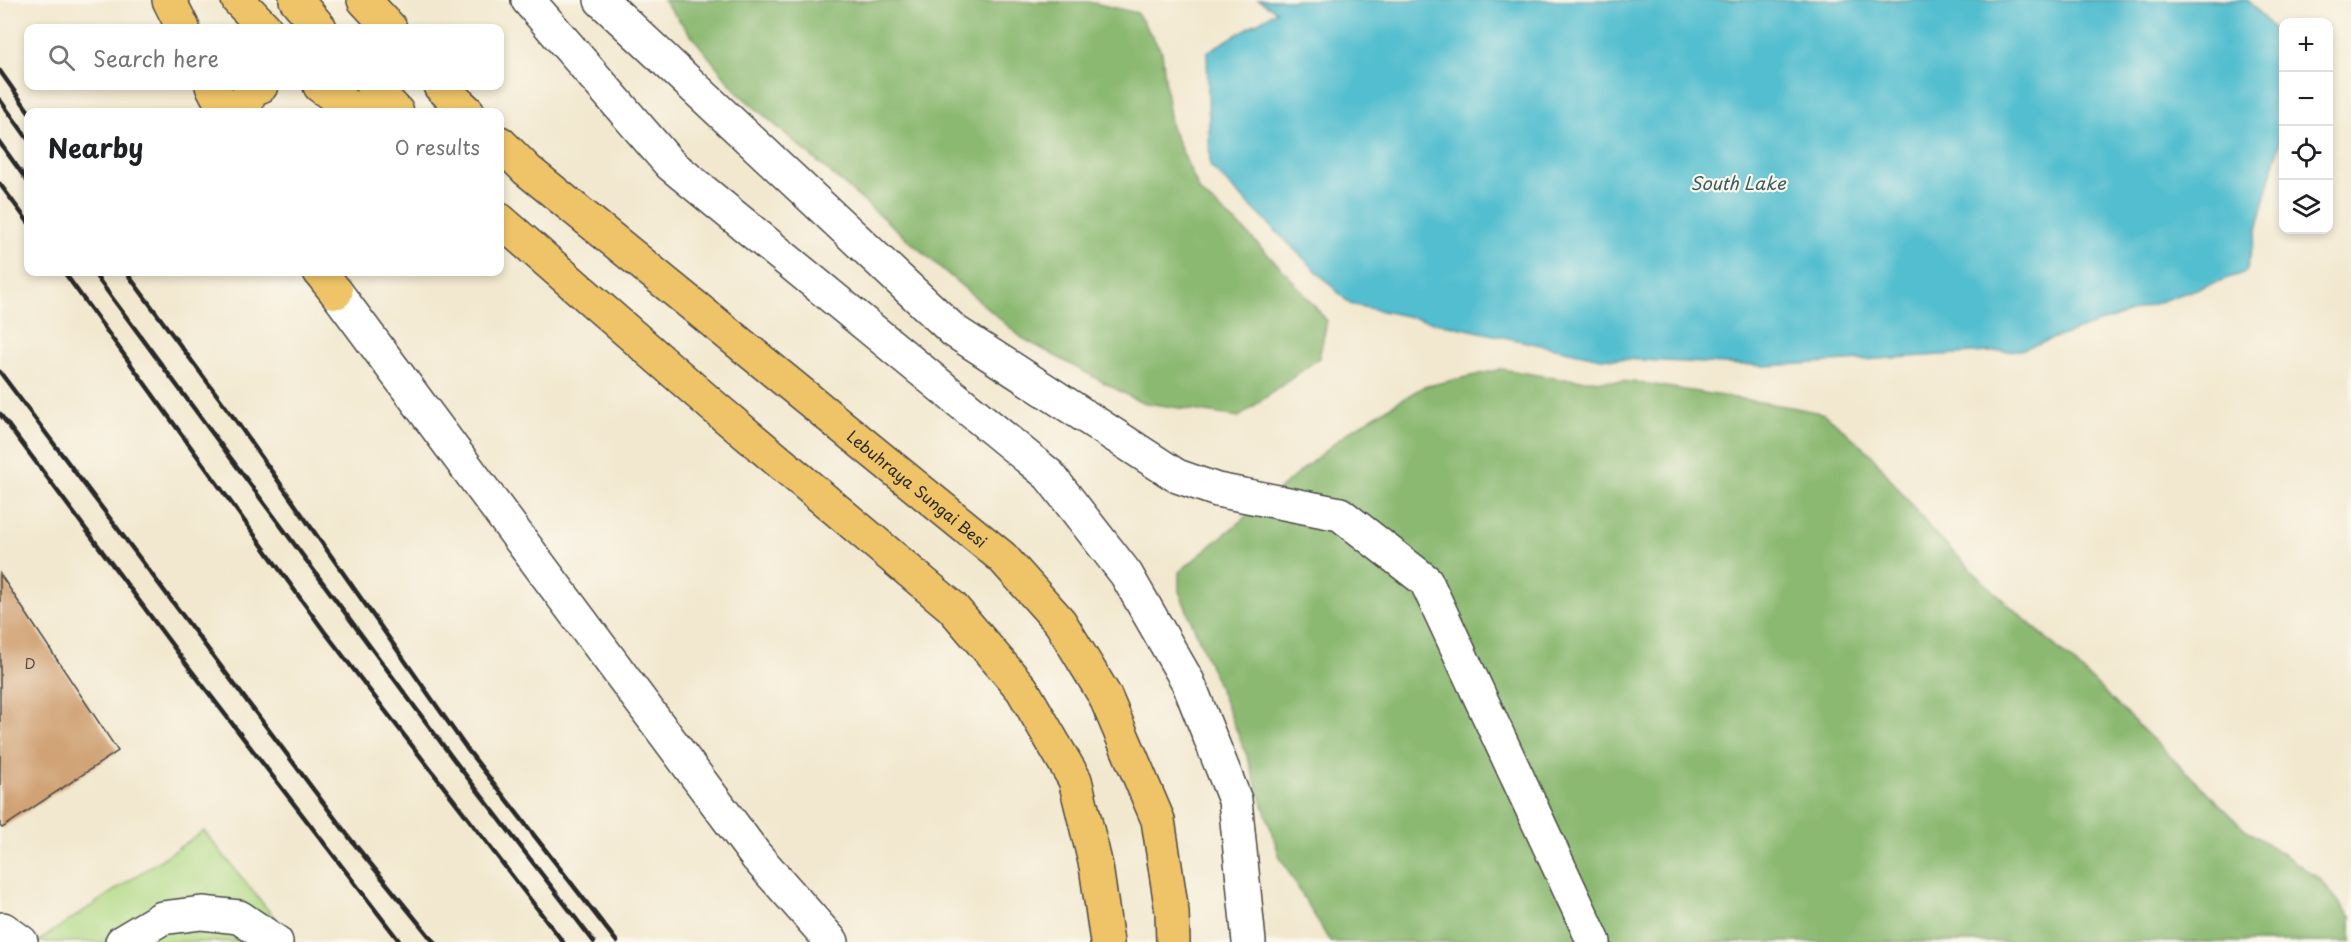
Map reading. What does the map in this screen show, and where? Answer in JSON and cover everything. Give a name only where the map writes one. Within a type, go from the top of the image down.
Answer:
[{"type":"highway","points":[[169,0],[181,24]]},
{"type":"highway","points":[[238,0],[261,24]]},
{"type":"highway","points":[[296,0],[317,24]]},
{"type":"highway","points":[[364,0],[386,24]]},
{"type":"highway","points":[[214,90],[224,108]]},
{"type":"highway","points":[[246,108],[249,91],[251,90]]},
{"type":"highway","points":[[321,90],[350,108]]},
{"type":"highway","points":[[376,90],[393,108]]},
{"type":"highway","points":[[444,90],[464,108]]},
{"type":"highway","name":"Lebuhraya Sungai Besi","points":[[504,147],[527,170],[1002,557],[1060,622],[1105,696],[1158,820],[1172,912],[1173,942]]},
{"type":"highway","points":[[504,223],[713,406],[952,607],[1022,689],[1075,780],[1096,866],[1107,942]]},
{"type":"street","points":[[528,0],[670,165],[1049,475],[1126,573],[1188,682],[1235,800],[1249,942]]},
{"type":"street","points":[[601,0],[954,331],[1177,476],[1217,490],[1340,514],[1426,581],[1594,942]]},
{"type":"street","points":[[327,278],[756,856],[832,942]]},
{"type":"street","points":[[122,942],[162,918],[202,913],[239,917],[276,942]]},
{"type":"green space","points":[[663,0],[1089,2],[1137,13],[1162,52],[1170,124],[1200,192],[1243,229],[1287,274],[1327,321],[1319,358],[1239,417],[1140,402],[1022,338],[738,93]]},
{"type":"green space","points":[[1502,369],[1561,379],[1635,382],[1825,414],[1870,453],[1933,532],[1993,591],[2072,661],[2244,828],[2320,879],[2351,917],[2351,942],[1330,942],[1280,857],[1246,753],[1179,591],[1179,572],[1348,432],[1423,387]]},
{"type":"green space","points":[[204,831],[294,942],[37,942]]},
{"type":"water","name":"South Lake","points":[[1258,0],[2248,0],[2279,35],[2279,145],[2246,272],[2020,350],[1767,366],[1601,358],[1350,304],[1210,166],[1207,52],[1277,11]]},
{"type":"building","points":[[0,574],[118,751],[2,828],[0,826]]},
{"type":"railway","points":[[0,71],[26,108]]},
{"type":"railway","points":[[0,100],[24,133]]},
{"type":"railway","points":[[0,143],[24,176]]},
{"type":"railway","points":[[0,184],[24,217]]},
{"type":"railway","points":[[67,276],[324,631],[563,942]]},
{"type":"railway","points":[[96,276],[454,760],[594,942]]},
{"type":"railway","points":[[129,276],[234,418],[467,749],[617,942]]},
{"type":"railway","points":[[0,372],[352,841],[434,942]]},
{"type":"railway","points":[[0,414],[181,657],[400,942]]}]
